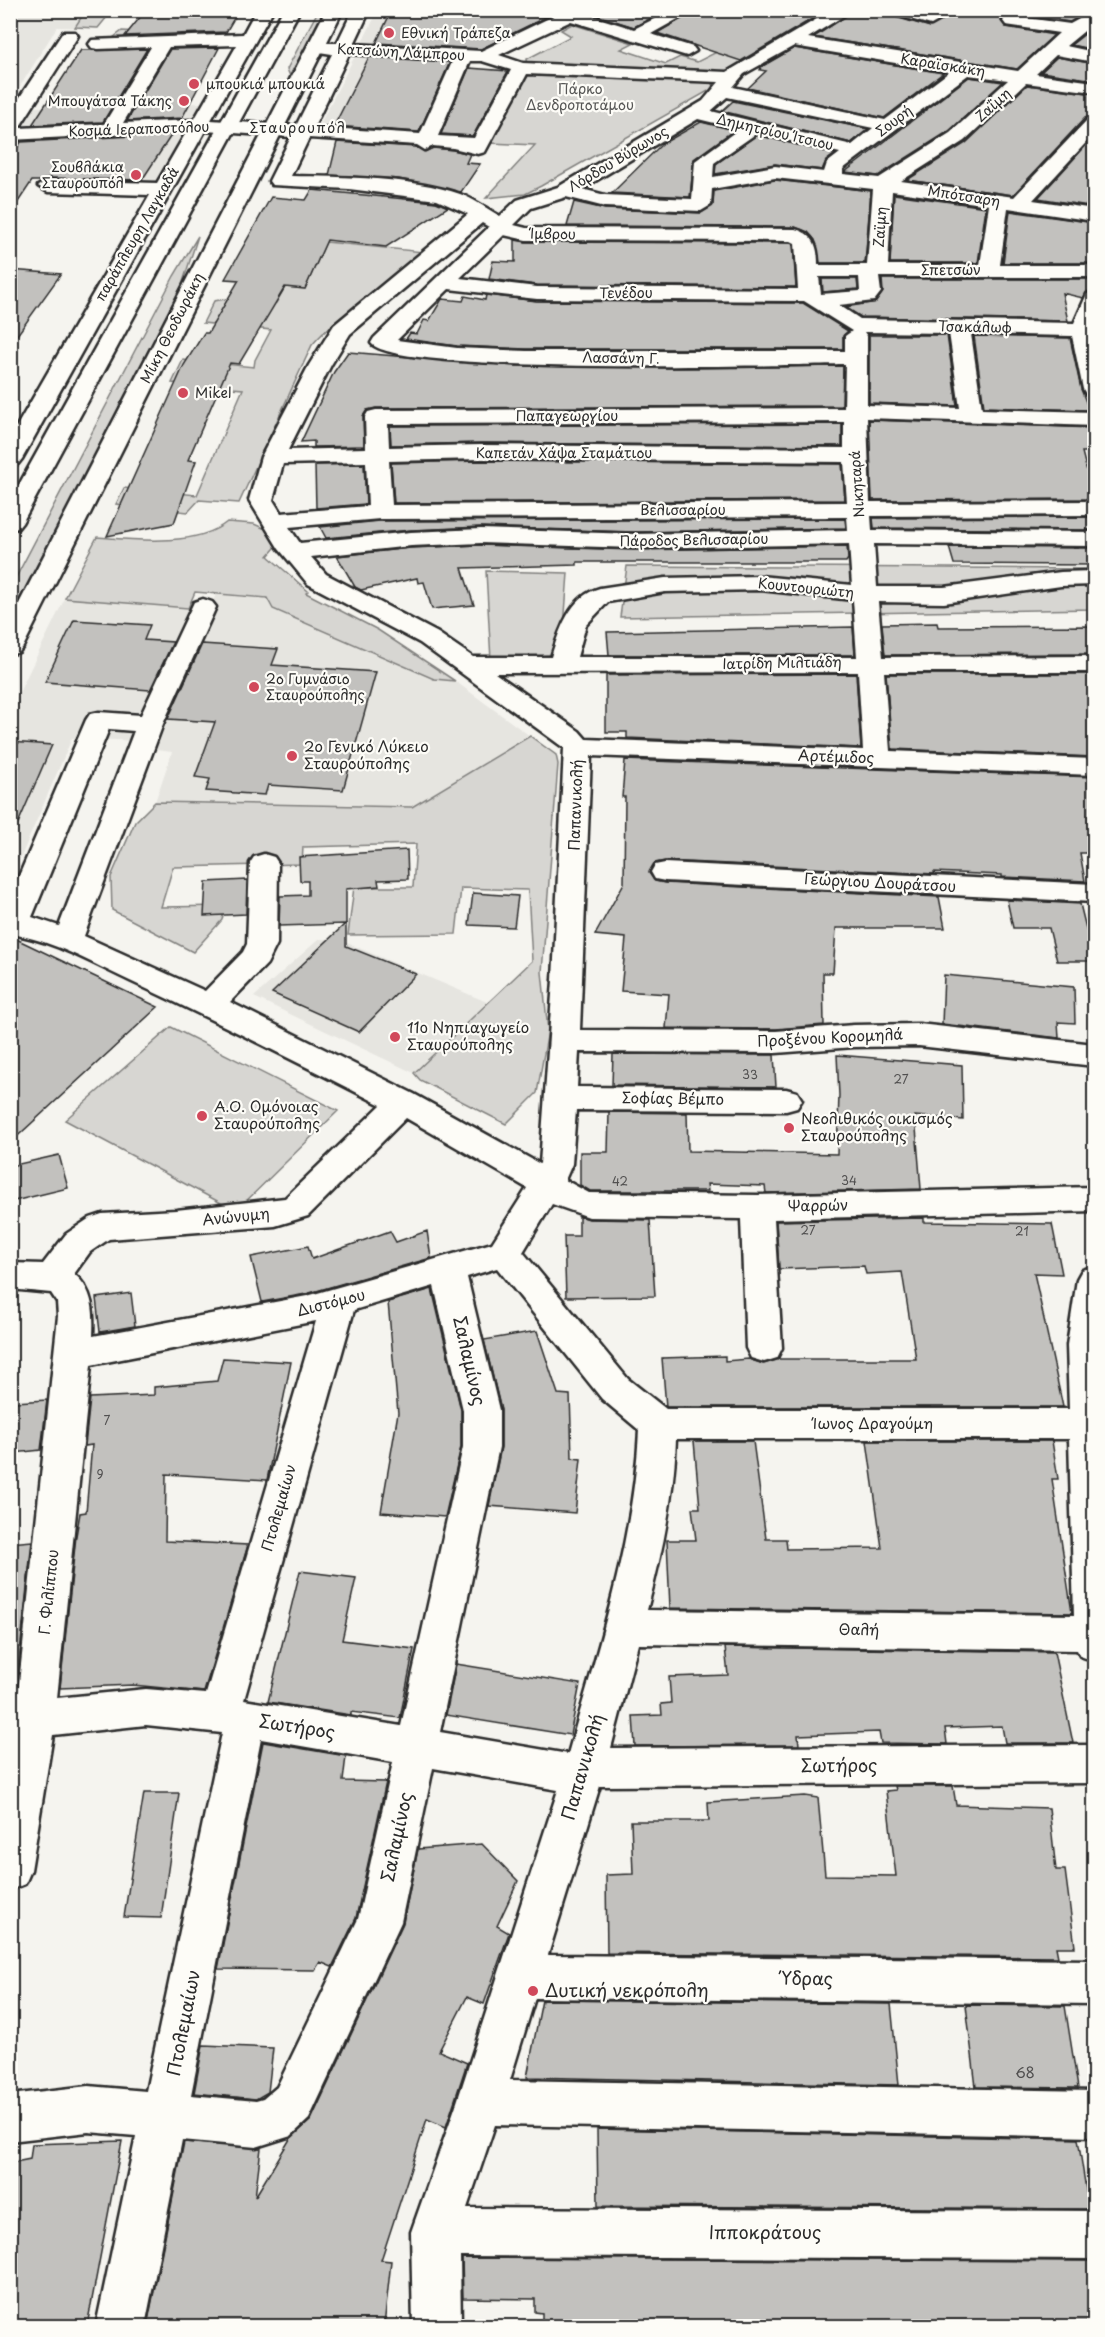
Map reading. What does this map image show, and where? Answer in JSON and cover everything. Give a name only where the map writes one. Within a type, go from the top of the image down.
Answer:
[{"type":"main road","name":"παράπλευρη Λαγκαδά","points":[[10,459],[265,10]]},
{"type":"main road","points":[[10,523],[291,10]]},
{"type":"main road","name":"Μίκη Θεοδωράκη","points":[[10,647],[335,10]]},
{"type":"main road","points":[[303,131],[362,10]]},
{"type":"main road","points":[[636,35],[686,10]]},
{"type":"main road","name":"Λόρδου Βύρωνος","points":[[387,348],[382,343],[386,337],[529,201],[565,191],[714,102],[725,83],[791,40],[845,10]]},
{"type":"main road","points":[[898,10],[931,20]]},
{"type":"main road","points":[[484,56],[576,12],[636,35],[687,51]]},
{"type":"main road","name":"Ζαΐμη","points":[[883,184],[957,137],[1072,30],[1095,16]]},
{"type":"main road","points":[[1011,21],[1072,30]]},
{"type":"main road","points":[[10,128],[69,36]]},
{"type":"main road","points":[[98,44],[248,39]]},
{"type":"main road","name":"Καραϊσκάκη","points":[[791,40],[964,69],[1095,87]]},
{"type":"main road","points":[[110,129],[163,42]]},
{"type":"main road","name":"Κατσώνη Λάμπρου","points":[[317,48],[484,56]]},
{"type":"main road","points":[[1017,57],[1046,55],[1095,57]]},
{"type":"main road","points":[[425,142],[464,56]]},
{"type":"main road","points":[[484,56],[521,68],[725,83],[888,126]]},
{"type":"main road","points":[[333,137],[479,146],[521,68]]},
{"type":"main road","name":"Σουρή","points":[[833,178],[834,166],[964,69]]},
{"type":"main road","name":"Δημητρίου Ίτσιου","points":[[695,113],[854,151]]},
{"type":"main road","points":[[989,270],[1009,203],[1095,124]]},
{"type":"main road","name":"Κοσμά Ιεραποστόλου","points":[[10,134],[201,125],[425,142]]},
{"type":"main road","points":[[699,234],[705,161],[754,127]]},
{"type":"main road","name":"Ίμβρου","points":[[303,131],[279,181],[349,183],[453,197],[502,226],[533,235],[785,234],[801,236],[808,259],[808,272]]},
{"type":"main road","name":"Μπότσαρη","points":[[703,185],[775,172],[883,184],[1095,214]]},
{"type":"main road","name":"Ζαϊμη","points":[[814,297],[867,297],[871,292],[883,184]]},
{"type":"main road","points":[[48,186],[162,189]]},
{"type":"main road","points":[[565,191],[605,201],[701,205]]},
{"type":"main road","points":[[270,516],[261,494],[273,457],[320,365],[342,330],[482,213]]},
{"type":"main road","name":"Σπετσών","points":[[808,272],[1095,271]]},
{"type":"main road","points":[[808,272],[814,297],[855,325]]},
{"type":"main road","name":"Τενέδου","points":[[443,282],[537,293],[814,297]]},
{"type":"main road","points":[[1095,298],[1088,330],[1095,389]]},
{"type":"main road","name":"Τσακάλωφ","points":[[855,325],[1088,330]]},
{"type":"main road","name":"Νικηταρά","points":[[855,325],[855,455],[877,758]]},
{"type":"main road","points":[[959,327],[972,415]]},
{"type":"main road","name":"Λασσάνη Γ.","points":[[387,348],[415,352],[562,357],[856,357]]},
{"type":"main road","name":"Παπαγεωργίου","points":[[380,512],[376,417],[854,413],[1095,419]]},
{"type":"main road","name":"Καπετάν Χάψα Σταμάτιου","points":[[273,457],[481,452],[855,455]]},
{"type":"main road","name":"Βελισσαρίου","points":[[270,516],[380,512],[1095,508]]},
{"type":"main road","name":"Παπανικολή","points":[[270,516],[294,551],[324,584],[387,614],[469,665],[569,737],[578,747],[560,1098],[555,1164],[547,1184]]},
{"type":"main road","name":"Πάροδος Βελισσαρίου","points":[[294,551],[411,539],[481,536],[634,541],[861,537],[1095,540]]},
{"type":"main road","name":"Κουντουριώτη","points":[[561,666],[574,623],[600,596],[665,585],[760,583],[864,594],[944,595],[1061,579],[1095,578]]},
{"type":"main road","points":[[68,940],[150,724],[202,607]]},
{"type":"main road","name":"Ιατρίδη Μιλτιάδη","points":[[469,665],[870,662],[1095,664]]},
{"type":"main road","points":[[12,924],[99,720],[150,724]]},
{"type":"main road","name":"Αρτέμιδος","points":[[578,747],[1095,766]]},
{"type":"main road","points":[[209,1005],[256,957],[262,944],[264,863]]},
{"type":"main road","name":"Γεώργιου Δουράτσου","points":[[665,872],[1095,893]]},
{"type":"main road","name":"Ψαρρών","points":[[12,924],[32,927],[68,940],[209,1005],[403,1102],[570,1199],[600,1207],[757,1207],[1095,1199]]},
{"type":"main road","name":"Προξένου Κορομηλά","points":[[564,1041],[776,1042],[854,1036],[919,1035],[1095,1055]]},
{"type":"main road","name":"Σοφίας Βέμπο","points":[[560,1098],[786,1100]]},
{"type":"main road","name":"Ανώνυμη","points":[[51,1280],[78,1243],[102,1227],[176,1223],[275,1213],[296,1207],[403,1102]]},
{"type":"main road","points":[[547,1184],[504,1253],[615,1389],[658,1424]]},
{"type":"main road","points":[[757,1207],[764,1348]]},
{"type":"main road","name":"Διστόμου","points":[[74,1354],[225,1327],[339,1302],[504,1253]]},
{"type":"main road","name":"Σαλαμίνος","points":[[10,2118],[88,2109],[256,2124],[275,2120],[292,2103],[379,1922],[418,1746],[482,1430],[481,1410],[448,1271]]},
{"type":"main road","points":[[10,1276],[51,1280]]},
{"type":"main road","name":"Γ. Φιλίππου","points":[[10,1870],[23,1720],[74,1354],[77,1312],[76,1298],[72,1292],[61,1282],[51,1280]]},
{"type":"main road","points":[[1095,1280],[1087,1424],[1095,1644]]},
{"type":"main road","name":"Πτολεμαίων","points":[[121,2326],[165,2115],[232,1716],[339,1302]]},
{"type":"main road","name":"Παπανικολή","points":[[436,2326],[435,2232],[480,2102],[583,1771],[648,1524],[658,1424]]},
{"type":"main road","name":"Ίωνος Δραγούμη","points":[[658,1424],[1087,1424]]},
{"type":"main road","name":"Θαλή","points":[[623,1626],[1094,1633]]},
{"type":"main road","name":"Σωτήρος","points":[[23,1720],[134,1706],[232,1716],[583,1771],[1095,1764]]},
{"type":"main road","name":"Ύδρας","points":[[519,1976],[1095,1982]]},
{"type":"main road","points":[[480,2102],[1095,2114]]},
{"type":"main road","name":"Ιπποκράτους","points":[[435,2232],[1095,2235]]},
{"type":"shaded area","points":[[11,11],[112,11],[98,28],[57,27],[11,101]]},
{"type":"shaded area","points":[[378,11],[416,11],[359,128],[319,126]]},
{"type":"shaded area","points":[[204,103],[155,185],[11,181],[11,143],[34,107]]},
{"type":"shaded area","points":[[216,594],[267,599],[273,609],[434,679],[455,681],[530,736],[412,807],[155,802],[172,752],[156,750]]},
{"type":"shaded area","points":[[65,598],[188,608],[137,741],[72,738],[11,880],[11,709]]},
{"type":"shaded area","name":"11ο Νηπιαγωγείο Σταυρούπολης","points":[[319,939],[340,940],[487,1002],[414,1073],[254,997]]},
{"type":"green space","points":[[86,10],[112,11],[98,28],[75,27]]},
{"type":"green space","points":[[172,11],[212,11],[201,28],[227,30],[226,33],[110,40],[122,31],[162,33]]},
{"type":"green space","points":[[318,11],[328,11],[297,70],[290,76],[287,69]]},
{"type":"green space","name":"Πάρκο Δενδροποτάμου","points":[[798,11],[832,11],[719,75],[710,90],[541,186],[525,194],[486,198],[535,145],[490,143],[528,71],[527,59],[571,36],[561,30],[572,24],[633,43],[621,49],[666,64],[680,57],[697,62]]},
{"type":"green space","points":[[198,236],[182,285],[30,582],[11,612],[11,587],[174,276]]},
{"type":"green space","points":[[326,242],[424,252],[398,278],[338,320],[312,345],[239,503],[199,500],[188,512],[116,504],[124,488],[197,495],[243,389],[172,383],[183,360],[254,367],[255,360],[271,330],[203,323],[214,301],[226,299],[276,303],[285,287],[305,289]]},
{"type":"green space","points":[[227,522],[254,524],[263,528],[272,527],[281,541],[268,556],[308,591],[306,593],[378,630],[455,681],[434,679],[273,609],[267,598],[195,592],[188,608],[65,598],[97,537],[146,540],[182,539],[214,530]]},
{"type":"green space","points":[[627,566],[1094,569],[1094,609],[620,617]]},
{"type":"green space","points":[[486,571],[568,573],[562,654],[491,660]]},
{"type":"green space","points":[[530,736],[556,755],[558,764],[542,972],[548,1031],[537,1093],[506,1124],[420,1080],[414,1073],[532,961],[528,890],[461,888],[456,934],[348,935],[354,887],[413,887],[416,844],[303,847],[302,864],[173,867],[161,907],[225,906],[222,920],[193,952],[112,910],[111,877],[135,822],[155,802],[412,807]]},
{"type":"green space","name":"Α.Ο. Ομόνοιας Σταυρούπολης","points":[[171,1027],[338,1111],[236,1211],[65,1120]]},
{"type":"building","points":[[146,10],[236,15],[226,32],[125,36]]},
{"type":"building","points":[[392,10],[546,17],[481,49],[376,43]]},
{"type":"building","points":[[600,10],[666,10],[634,27],[599,16]]},
{"type":"building","points":[[696,10],[827,10],[741,61],[657,33]]},
{"type":"building","points":[[855,10],[889,10],[892,16],[930,27],[942,20],[928,10],[1090,10],[1070,22],[1012,14],[1004,16],[1001,21],[1006,27],[1054,35],[1017,69],[814,37]]},
{"type":"building","points":[[1095,26],[1095,50],[1071,45]]},
{"type":"building","points":[[219,48],[182,118],[127,121],[170,49]]},
{"type":"building","points":[[794,48],[943,73],[884,118],[748,88],[766,71],[760,70],[761,67]]},
{"type":"building","points":[[147,49],[103,122],[32,125],[81,50]]},
{"type":"building","points":[[369,57],[450,62],[419,132],[334,126]]},
{"type":"building","points":[[1057,57],[1095,64],[1095,80],[1041,72]]},
{"type":"building","points":[[469,68],[508,71],[473,136],[441,134]]},
{"type":"building","points":[[969,77],[1003,82],[949,131],[878,176],[845,172]]},
{"type":"building","points":[[1027,85],[1095,94],[1095,115],[1085,118],[1013,195],[907,180],[966,143]]},
{"type":"building","points":[[733,101],[868,129],[851,143],[722,111]]},
{"type":"building","points":[[701,122],[734,130],[694,159],[690,197],[612,193],[662,144]]},
{"type":"building","points":[[172,134],[142,180],[48,178],[32,181],[10,214],[10,159],[21,142]]},
{"type":"building","points":[[757,135],[835,154],[826,161],[822,170],[775,164],[715,174],[716,164]]},
{"type":"building","points":[[1090,141],[1095,142],[1095,207],[1038,198]]},
{"type":"building","points":[[337,142],[416,147],[424,152],[433,148],[453,150],[470,154],[466,163],[480,164],[461,192],[399,179],[329,175]]},
{"type":"building","points":[[775,180],[871,191],[865,263],[820,263],[815,240],[808,232],[795,227],[567,226],[574,202],[605,209],[701,213],[713,205],[714,191]]},
{"type":"building","points":[[312,190],[436,202],[448,207],[386,247],[327,240],[305,289],[285,287],[239,364],[230,363],[188,460],[196,461],[174,523],[107,536],[184,365],[204,333],[208,333],[239,280],[225,279],[271,197],[306,200]]},
{"type":"building","points":[[894,194],[986,207],[978,263],[890,263]]},
{"type":"building","points":[[1010,211],[1095,223],[1095,263],[1003,263]]},
{"type":"building","points":[[515,240],[526,242],[790,243],[793,244],[796,287],[537,285],[489,279],[493,261],[515,262]]},
{"type":"building","points":[[10,270],[61,274],[10,345]]},
{"type":"building","points":[[822,279],[857,279],[858,289],[823,292]]},
{"type":"building","points":[[882,279],[1095,279],[1095,283],[1083,298],[1062,293],[1068,321],[861,317],[845,307],[876,302],[883,292]]},
{"type":"building","points":[[486,295],[537,301],[803,303],[848,331],[843,336],[843,349],[526,349],[457,346],[406,339],[410,333],[417,334],[424,320],[429,321],[442,299],[463,301],[465,296],[485,300]]},
{"type":"building","points":[[869,335],[947,335],[957,406],[869,403]]},
{"type":"building","points":[[974,336],[1070,338],[1081,389],[1089,410],[984,407]]},
{"type":"building","points":[[348,352],[515,366],[674,368],[843,366],[842,406],[376,408],[367,410],[363,416],[364,446],[314,447],[314,441],[301,442],[334,372]]},
{"type":"building","points":[[869,420],[1094,428],[1095,452],[1082,452],[1094,499],[872,500]]},
{"type":"building","points":[[842,424],[842,446],[481,443],[391,445],[390,426]]},
{"type":"building","points":[[481,461],[842,464],[845,500],[394,503],[391,463]]},
{"type":"building","points":[[364,464],[366,504],[316,508],[315,465]]},
{"type":"building","points":[[1094,517],[1095,530],[874,528],[873,518]]},
{"type":"building","points":[[845,519],[846,528],[634,532],[481,527],[411,530],[326,538],[320,527],[380,521]]},
{"type":"building","points":[[481,545],[634,550],[847,546],[848,559],[846,562],[577,562],[577,565],[462,568],[474,605],[432,609],[424,582],[418,583],[417,578],[361,590],[355,587],[337,556],[411,548]]},
{"type":"building","points":[[949,547],[1095,548],[1095,565],[954,564]]},
{"type":"building","points":[[74,620],[150,625],[144,640],[173,642],[150,690],[45,682]]},
{"type":"building","points":[[937,623],[938,627],[1095,626],[1095,654],[885,655],[882,624]]},
{"type":"building","points":[[853,627],[855,655],[609,655],[607,632]]},
{"type":"building","points":[[202,644],[278,649],[272,665],[376,672],[343,790],[268,785],[265,795],[206,791],[210,779],[195,777],[215,722],[168,719]]},
{"type":"building","points":[[856,674],[861,748],[627,738],[627,732],[606,732],[606,675]]},
{"type":"building","points":[[886,674],[1095,674],[1095,757],[892,749]]},
{"type":"building","points":[[10,742],[52,745],[10,842]]},
{"type":"building","points":[[625,760],[1095,777],[1095,853],[1080,853],[1085,881],[934,872],[935,874],[665,861],[655,863],[649,873],[655,881],[665,883],[939,897],[945,928],[836,928],[833,973],[823,973],[824,1025],[776,1029],[666,1028],[669,994],[621,991],[626,938],[595,935],[624,883],[625,797],[622,797]]},
{"type":"building","points":[[407,850],[408,879],[378,880],[379,886],[346,889],[346,946],[416,974],[359,1032],[272,993],[345,924],[279,926],[280,896],[308,895],[308,881],[300,881],[299,857]]},
{"type":"building","points":[[247,880],[246,914],[204,916],[206,882]]},
{"type":"building","points":[[473,893],[518,896],[514,927],[469,925]]},
{"type":"building","points":[[1007,900],[1080,904],[1094,961],[1057,961],[1049,928],[1013,928]]},
{"type":"building","points":[[10,936],[158,1007],[10,1143]]},
{"type":"building","points":[[944,975],[1074,987],[1075,1023],[1058,1022],[1059,1038],[942,1024]]},
{"type":"building","points":[[613,1054],[774,1055],[776,1087],[612,1085]]},
{"type":"building","points":[[837,1055],[962,1065],[963,1120],[915,1116],[921,1189],[766,1193],[765,1186],[707,1184],[708,1191],[590,1191],[580,1185],[580,1152],[608,1152],[609,1112],[687,1113],[688,1151],[837,1154],[839,1095]]},
{"type":"building","points":[[59,1155],[68,1188],[10,1202],[10,1166]]},
{"type":"building","points":[[579,1216],[589,1219],[650,1220],[655,1296],[566,1297],[564,1236],[579,1236]]},
{"type":"building","points":[[924,1218],[924,1222],[1052,1224],[1062,1274],[1034,1273],[1063,1407],[666,1407],[662,1358],[725,1356],[725,1361],[749,1359],[763,1364],[779,1359],[916,1359],[902,1272],[866,1274],[864,1266],[779,1269],[776,1221]]},
{"type":"building","points":[[390,1231],[396,1242],[427,1231],[431,1258],[306,1294],[262,1302],[251,1257],[308,1246],[312,1259]]},
{"type":"building","points":[[432,1289],[461,1410],[461,1447],[445,1517],[381,1512],[398,1413],[388,1302]]},
{"type":"building","points":[[131,1293],[135,1326],[100,1332],[96,1298]]},
{"type":"building","points":[[537,1331],[558,1394],[570,1395],[572,1458],[581,1459],[575,1513],[489,1506],[501,1447],[501,1410],[484,1340]]},
{"type":"building","points":[[223,1358],[291,1362],[267,1480],[166,1474],[165,1541],[248,1545],[204,1692],[133,1685],[60,1688],[76,1536],[80,1513],[86,1512],[92,1445],[85,1446],[90,1398],[154,1395],[154,1387],[217,1381]]},
{"type":"building","points":[[47,1400],[41,1450],[14,1453],[15,1402]]},
{"type":"building","points":[[694,1441],[753,1441],[766,1539],[786,1539],[787,1549],[882,1548],[867,1441],[1052,1441],[1058,1479],[1052,1479],[1072,1613],[670,1608],[667,1540],[696,1540],[692,1508],[700,1508]]},
{"type":"building","points":[[32,1541],[16,1689],[10,1690],[10,1543]]},
{"type":"building","points":[[300,1571],[356,1578],[342,1640],[414,1649],[400,1718],[351,1712],[351,1715],[268,1702]]},
{"type":"building","points":[[725,1647],[1054,1652],[1073,1743],[1005,1743],[1002,1726],[945,1728],[947,1744],[881,1743],[879,1732],[798,1735],[799,1745],[635,1746],[633,1716],[662,1715],[661,1704],[671,1703],[669,1677],[728,1675]]},
{"type":"building","points":[[456,1664],[580,1684],[570,1735],[446,1715]]},
{"type":"building","points":[[263,1742],[346,1756],[343,1781],[386,1782],[356,1918],[332,1967],[320,1962],[315,1970],[218,1969]]},
{"type":"building","points":[[895,1786],[953,1786],[956,1805],[1049,1808],[1056,1870],[1065,1870],[1075,1947],[1056,1947],[1058,1957],[607,1953],[606,1875],[633,1874],[631,1821],[709,1821],[708,1802],[805,1796],[818,1798],[825,1875],[896,1876],[886,1791],[896,1790]]},
{"type":"building","points":[[144,1793],[179,1793],[161,1918],[124,1917]]},
{"type":"building","points":[[482,1844],[518,1881],[497,1926],[509,1933],[484,2004],[467,1997],[439,2051],[467,2063],[446,2127],[427,2119],[381,2260],[391,2261],[384,2326],[147,2326],[184,2142],[261,2148],[255,2197],[290,2139],[311,2120],[403,1923],[418,1849]]},
{"type":"building","points":[[542,2000],[891,2004],[899,2085],[527,2077]]},
{"type":"building","points":[[966,2005],[1065,2006],[1078,2088],[976,2087]]},
{"type":"building","points":[[203,2045],[273,2048],[268,2092],[256,2099],[194,2093]]},
{"type":"building","points":[[597,2129],[1078,2139],[1089,2209],[598,2206]]},
{"type":"building","points":[[122,2141],[87,2326],[10,2326],[10,2163],[30,2159],[32,2144]]},
{"type":"building","points":[[462,2258],[1091,2261],[1095,2285],[1095,2326],[891,2326],[890,2322],[715,2326],[542,2326],[542,2313],[535,2312],[535,2299],[463,2298]]},
{"type":"place","name":"Εθνική Τράπεζα","points":[[389,33]]},
{"type":"place","name":"μπουκιά μπουκιά","points":[[194,84]]},
{"type":"place","name":"Μπουγάτσα Τάκης","points":[[184,101]]},
{"type":"place","name":"Σουβλάκια Σταυρουπόλ","points":[[136,175]]},
{"type":"place","name":"Mikel","points":[[183,393]]},
{"type":"place","name":"2ο Γυμνάσιο Σταυρούπολης","points":[[254,687]]},
{"type":"place","name":"2ο Γενικό Λύκειο Σταυρούπολης","points":[[292,756]]},
{"type":"place","name":"11ο Νηπιαγωγείο Σταυρούπολης","points":[[395,1037]]},
{"type":"place","name":"Α.Ο. Ομόνοιας Σταυρούπολης","points":[[202,1116]]},
{"type":"place","name":"Νεολιθικός οικισμός Σταυρούπολης","points":[[789,1128]]},
{"type":"place","name":"Δυτική νεκρόπολη","points":[[533,1991]]},
{"type":"district","name":"Σταυρουπόλ","points":[[298,128]]}]
